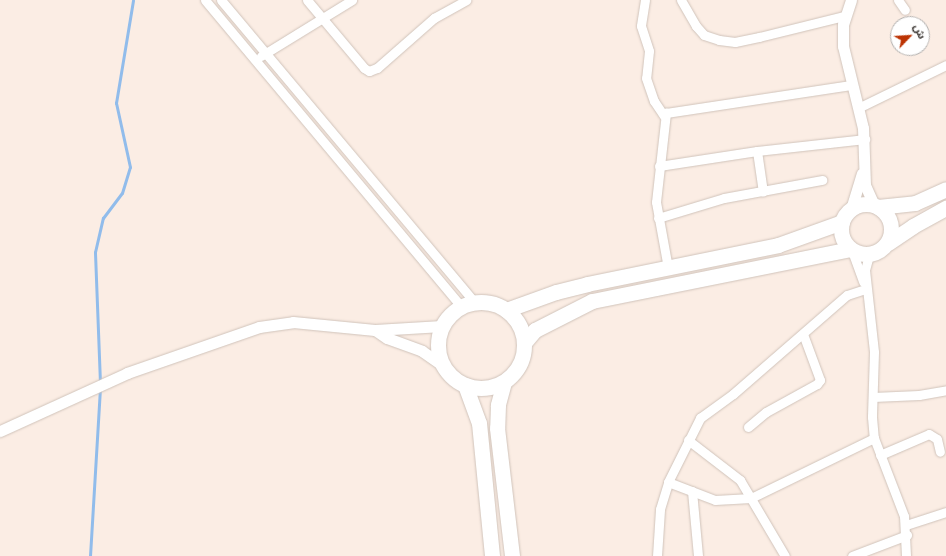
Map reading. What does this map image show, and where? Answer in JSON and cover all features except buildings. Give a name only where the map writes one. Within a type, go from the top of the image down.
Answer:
[{"type":"highway","points":[[506,310],[556,292],[778,244],[842,222],[851,209],[862,204],[876,206],[910,204],[946,189]]},
{"type":"highway","points":[[876,206],[889,219],[892,227],[888,243]]},
{"type":"highway","points":[[512,556],[497,428],[498,405],[504,382],[519,364],[524,343],[535,330],[592,301],[851,250],[869,254],[879,252],[888,243],[913,226],[946,208]]},
{"type":"highway","points":[[842,222],[844,241],[851,250]]},
{"type":"highway","points":[[504,382],[485,388],[465,386],[456,380],[442,365],[438,345],[442,326],[468,304],[492,304],[506,310],[518,325],[524,343]]},
{"type":"highway","points":[[465,386],[479,423],[492,556]]},
{"type":"street","points":[[205,0],[255,60],[468,304]]},
{"type":"street","points":[[221,0],[468,304]]},
{"type":"street","points":[[307,0],[364,68],[372,70],[434,18],[466,0]]},
{"type":"street","points":[[255,60],[321,17],[352,0]]},
{"type":"street","points":[[645,0],[641,26],[649,51],[646,78],[654,101],[664,116],[664,137],[655,188],[658,218],[668,268]]},
{"type":"street","points":[[681,0],[696,26],[704,35],[718,40],[735,42],[844,16]]},
{"type":"street","points":[[851,0],[844,16],[843,46],[864,139],[863,172],[865,185],[876,206]]},
{"type":"street","points":[[898,0],[904,10]]},
{"type":"street","points":[[858,108],[946,65]]},
{"type":"street","points":[[664,116],[669,112],[851,85]]},
{"type":"street","points":[[659,166],[757,151],[864,139]]},
{"type":"street","points":[[757,151],[763,192]]},
{"type":"street","points":[[851,209],[863,172]]},
{"type":"street","points":[[658,218],[698,205],[822,180]]},
{"type":"street","points":[[851,250],[866,289]]},
{"type":"street","points":[[869,254],[865,266],[866,289],[874,352],[874,438],[906,525],[906,556]]},
{"type":"street","points":[[657,556],[660,509],[668,482],[688,440],[707,410],[733,394],[847,295],[866,289]]},
{"type":"street","points":[[0,431],[127,373],[222,338],[276,324],[323,324],[375,330],[442,326]]},
{"type":"street","points":[[375,330],[387,338],[422,351],[442,365]]},
{"type":"street","points":[[748,427],[766,412],[817,384],[820,380],[803,334]]},
{"type":"street","points":[[873,397],[919,395],[946,390]]},
{"type":"street","points":[[880,455],[929,434],[937,439],[940,452]]},
{"type":"street","points":[[668,482],[715,500],[751,498],[874,438]]},
{"type":"street","points":[[688,440],[740,480],[785,556]]},
{"type":"street","points":[[692,491],[698,556]]},
{"type":"street","points":[[906,525],[946,512]]},
{"type":"street","points":[[852,556],[907,535]]},
{"type":"waterway","points":[[100,383],[95,252],[103,218],[122,193],[130,167],[116,103],[133,0]]},
{"type":"waterway","points":[[90,556],[100,388]]}]
